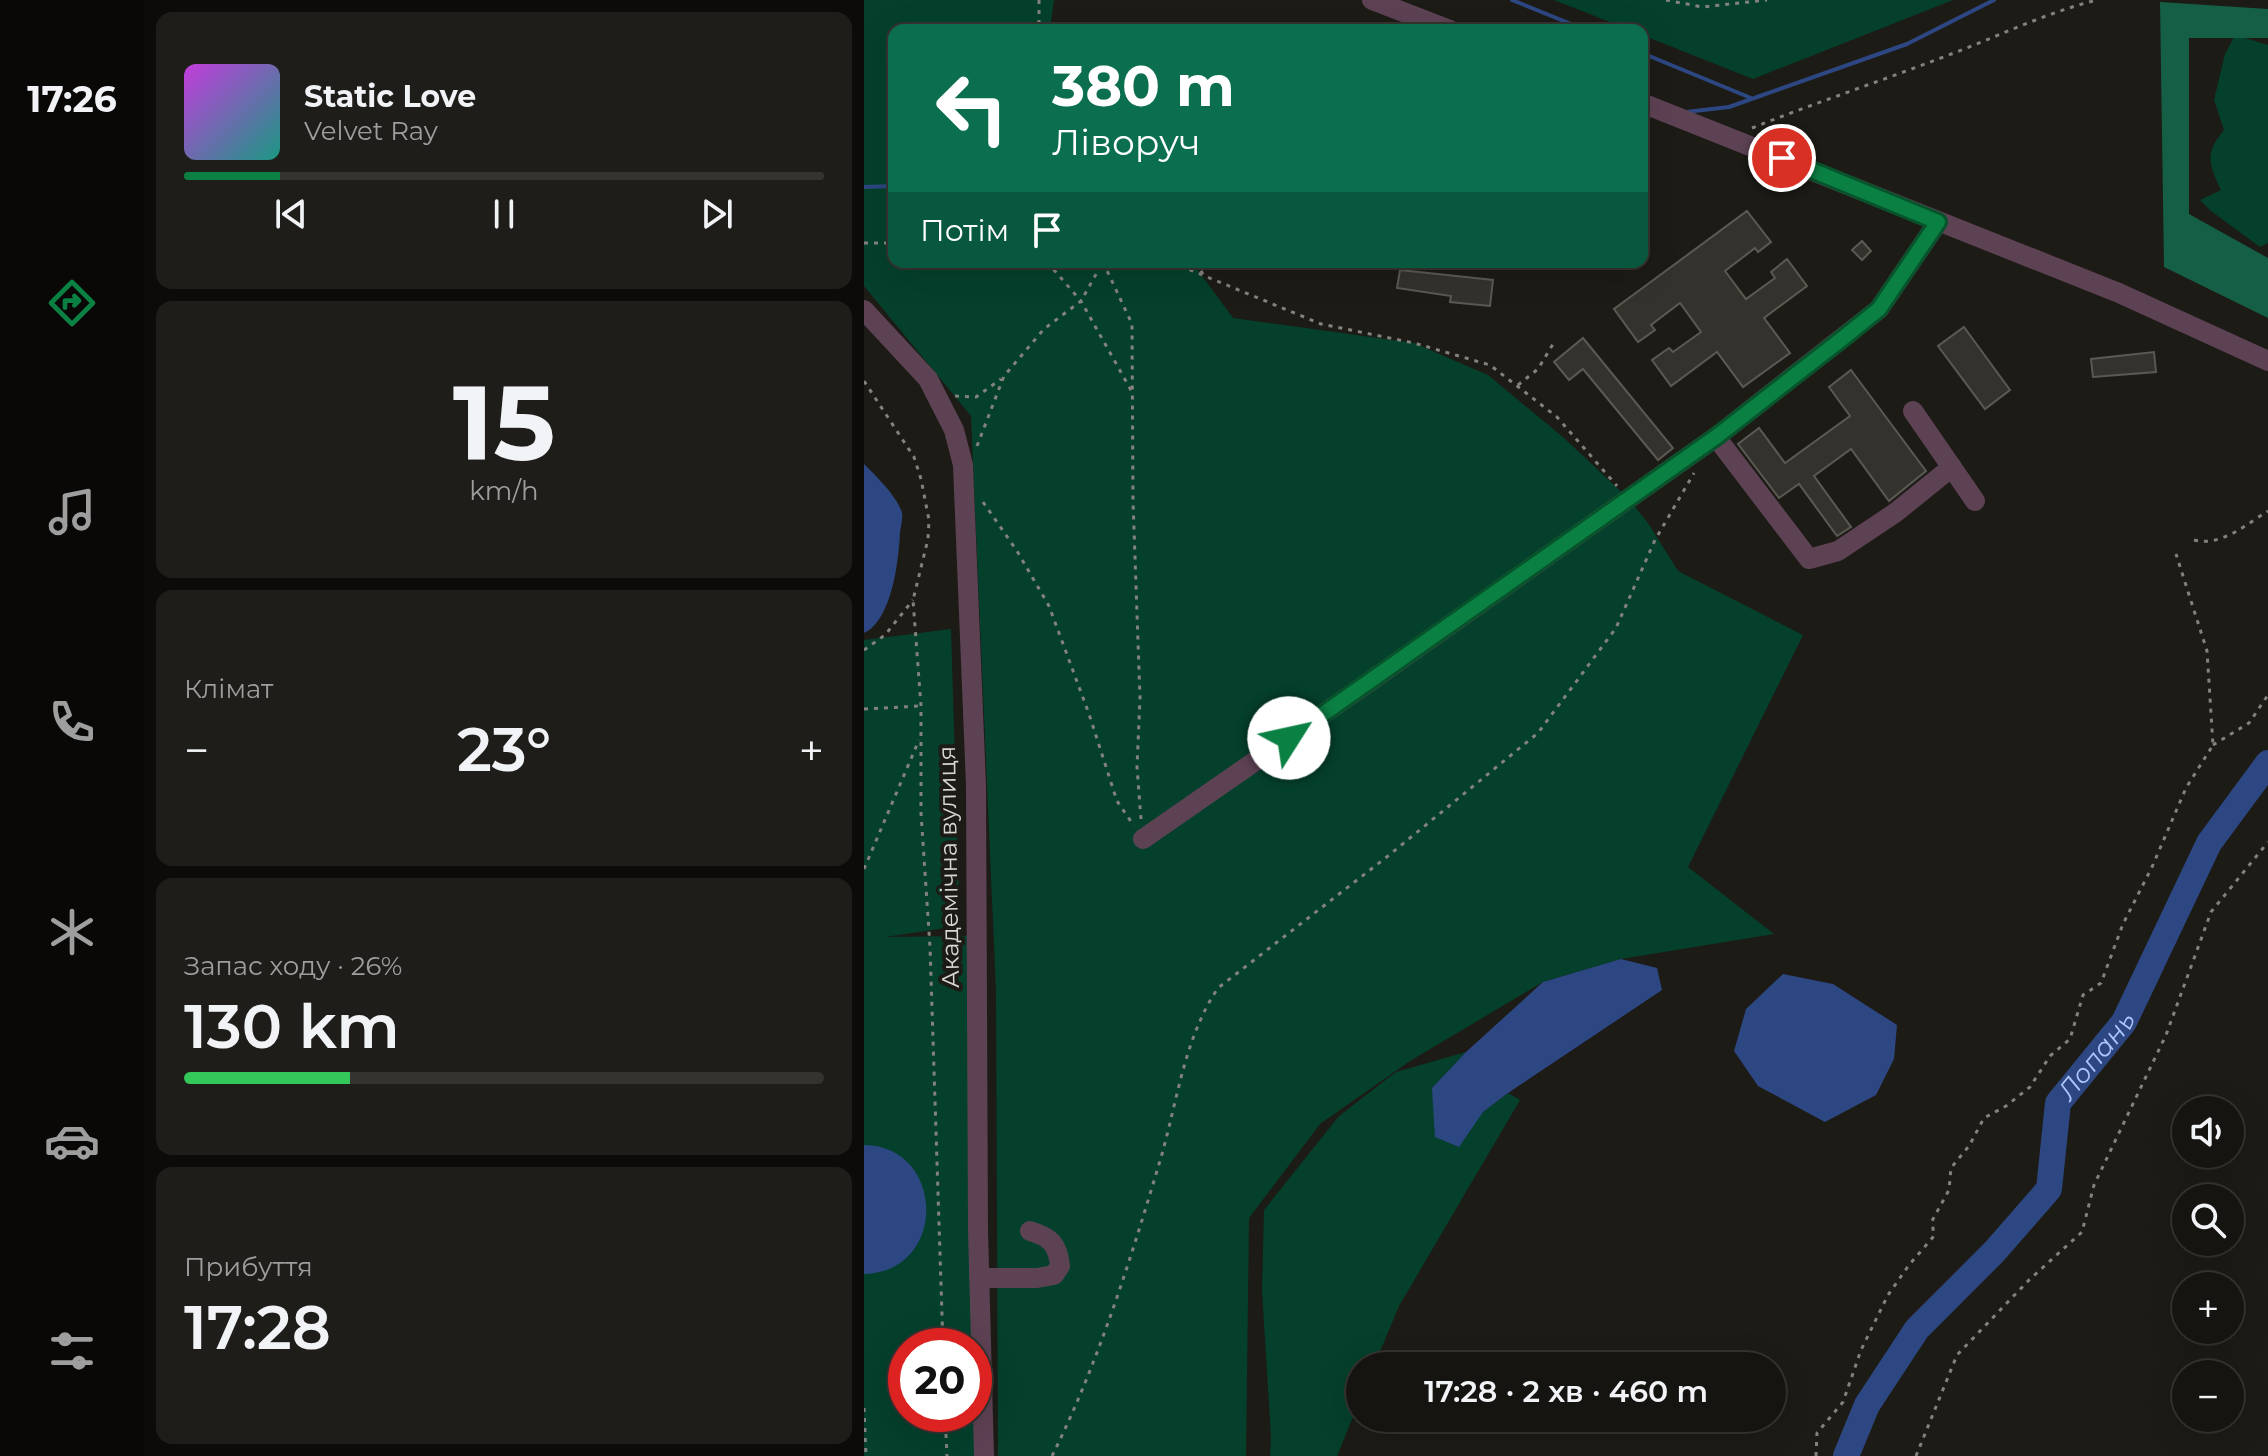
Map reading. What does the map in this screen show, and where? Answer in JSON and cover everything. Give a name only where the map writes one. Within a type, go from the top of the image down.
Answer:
[{"type":"street","points":[[1372,0],[1434,24]]},
{"type":"street","points":[[1648,105],[2119,293],[2268,361]]},
{"type":"street","points":[[1143,839],[1716,437],[1879,309],[1938,222]]},
{"type":"street","name":"Академічна вулиця","points":[[864,310],[928,379],[954,430],[963,465],[976,785],[979,1278],[984,1456]]},
{"type":"street","points":[[1913,411],[1975,501]]},
{"type":"street","points":[[1716,437],[1809,559],[1838,551],[1895,513],[1952,467]]},
{"type":"street","points":[[979,1278],[1054,1275],[1060,1266],[1055,1243],[1030,1231]]},
{"type":"path","points":[[1039,0],[1039,24]]},
{"type":"path","points":[[1666,0],[1702,7],[1767,0]]},
{"type":"path","points":[[1730,137],[2062,9],[2097,0]]},
{"type":"path","points":[[864,243],[888,243]]},
{"type":"path","points":[[1052,268],[1081,301],[1133,393]]},
{"type":"path","points":[[936,395],[976,397],[1004,376],[1044,329],[1081,301],[1100,268]]},
{"type":"path","points":[[1106,268],[1132,324],[1133,501],[1140,698],[1137,767],[1143,839]]},
{"type":"path","points":[[1185,268],[1321,324],[1414,343],[1490,365],[1557,417],[1629,499]]},
{"type":"path","points":[[1200,268],[1205,277]]},
{"type":"path","points":[[1518,385],[1538,369],[1553,344]]},
{"type":"path","points":[[975,456],[981,431],[1004,376]]},
{"type":"path","points":[[864,381],[914,457],[929,520],[928,539],[913,600],[921,706],[921,813],[930,947],[942,1328]]},
{"type":"path","points":[[1052,1456],[1097,1354],[1161,1158],[1182,1072],[1203,1010],[1218,988],[1388,856],[1538,733],[1616,628],[1655,540],[1700,463]]},
{"type":"path","points":[[978,495],[1017,551],[1049,606],[1117,801],[1143,839]]},
{"type":"path","points":[[2194,540],[2204,543],[2245,529],[2268,511]]},
{"type":"path","points":[[2176,554],[2207,651],[2213,745]]},
{"type":"path","points":[[864,650],[885,635],[913,600]]},
{"type":"path","points":[[1816,1456],[1817,1433],[1843,1402],[1861,1350],[1888,1295],[1934,1236],[1932,1221],[1949,1190],[1951,1168],[1969,1146],[1984,1118],[2030,1087],[2050,1056],[2070,1039],[2083,995],[2101,983],[2123,924],[2180,801],[2213,745],[2249,723],[2268,695]]},
{"type":"path","points":[[864,709],[921,706]]},
{"type":"path","points":[[864,869],[921,737]]},
{"type":"path","points":[[1916,1456],[1957,1355],[2029,1280],[2082,1232],[2094,1185],[2166,1035],[2211,912],[2268,842]]},
{"type":"path","points":[[864,1408],[866,1456]]},
{"type":"path","points":[[946,1432],[947,1456]]},
{"type":"green space","points":[[864,0],[1054,0],[1051,24],[888,24],[888,268],[1196,268],[1233,318],[1414,343],[1488,375],[1564,438],[1629,499],[1678,571],[1803,635],[1688,867],[1774,934],[1621,959],[1543,982],[1410,1061],[1320,1124],[1249,1218],[1246,1456],[998,1456],[996,992],[971,416],[864,286]]},
{"type":"green space","points":[[1554,0],[1953,0],[1753,79],[1648,37],[1648,24],[1615,24]]},
{"type":"green space","points":[[2160,2],[2268,9],[2268,38],[2189,38],[2189,214],[2268,258],[2268,318],[2164,267]]},
{"type":"green space","points":[[2235,35],[2268,45],[2268,243],[2260,247],[2200,200],[2221,190],[2210,159],[2213,146],[2224,130],[2214,100],[2225,54]]},
{"type":"green space","points":[[951,629],[960,926],[885,937],[967,936],[974,1328],[888,1328],[888,1432],[975,1432],[976,1456],[864,1456],[864,640]]},
{"type":"green space","points":[[1466,1052],[1432,1088],[1483,1112],[1508,1093],[1520,1100],[1399,1306],[1380,1352],[1346,1352],[1347,1432],[1337,1456],[1270,1456],[1262,1291],[1264,1210],[1339,1116],[1396,1072]]},
{"type":"water","points":[[864,464],[891,493],[902,517],[892,588],[881,616],[864,633]]},
{"type":"water","points":[[1621,959],[1657,968],[1662,990],[1483,1112],[1459,1147],[1435,1137],[1432,1088],[1466,1052],[1543,982]]},
{"type":"water","points":[[1783,974],[1833,984],[1897,1025],[1894,1059],[1876,1095],[1825,1122],[1758,1086],[1734,1051],[1746,1009]]},
{"type":"water","points":[[864,1145],[891,1151],[910,1165],[922,1186],[926,1209],[923,1233],[911,1253],[891,1268],[864,1274]]},
{"type":"building","points":[[1747,211],[1771,242],[1758,252],[1755,248],[1725,271],[1746,299],[1775,278],[1771,272],[1787,259],[1807,286],[1764,318],[1790,353],[1743,387],[1717,352],[1671,386],[1652,360],[1669,348],[1673,352],[1701,332],[1680,303],[1651,325],[1655,330],[1638,342],[1614,309]]},
{"type":"building","points":[[1862,241],[1871,251],[1862,260],[1852,250]]},
{"type":"building","points":[[1400,270],[1493,280],[1490,306],[1450,302],[1451,296],[1397,288]]},
{"type":"building","points":[[1964,327],[2010,390],[1985,409],[1938,346]]},
{"type":"building","points":[[1583,338],[1673,448],[1658,460],[1583,369],[1569,380],[1554,362]]},
{"type":"building","points":[[2154,352],[2156,372],[2093,377],[2091,359]]},
{"type":"building","points":[[1851,370],[1926,471],[1889,501],[1851,449],[1814,476],[1851,527],[1837,536],[1799,484],[1779,498],[1738,444],[1759,428],[1785,463],[1850,416],[1829,387]]},
{"type":"waterway","points":[[1512,0],[1571,24]]},
{"type":"waterway","points":[[1686,112],[1729,107],[1907,44],[1994,0]]},
{"type":"waterway","points":[[1648,55],[1751,98]]},
{"type":"waterway","points":[[864,187],[888,186]]},
{"type":"waterway","name":"Лопань","points":[[1846,1456],[1867,1405],[1917,1329],[1994,1252],[2049,1189],[2058,1103],[2124,1022],[2209,843],[2268,763]]},
{"type":"route","points":[[1289,738],[1716,437],[1879,309],[1938,222],[1782,158]]}]
